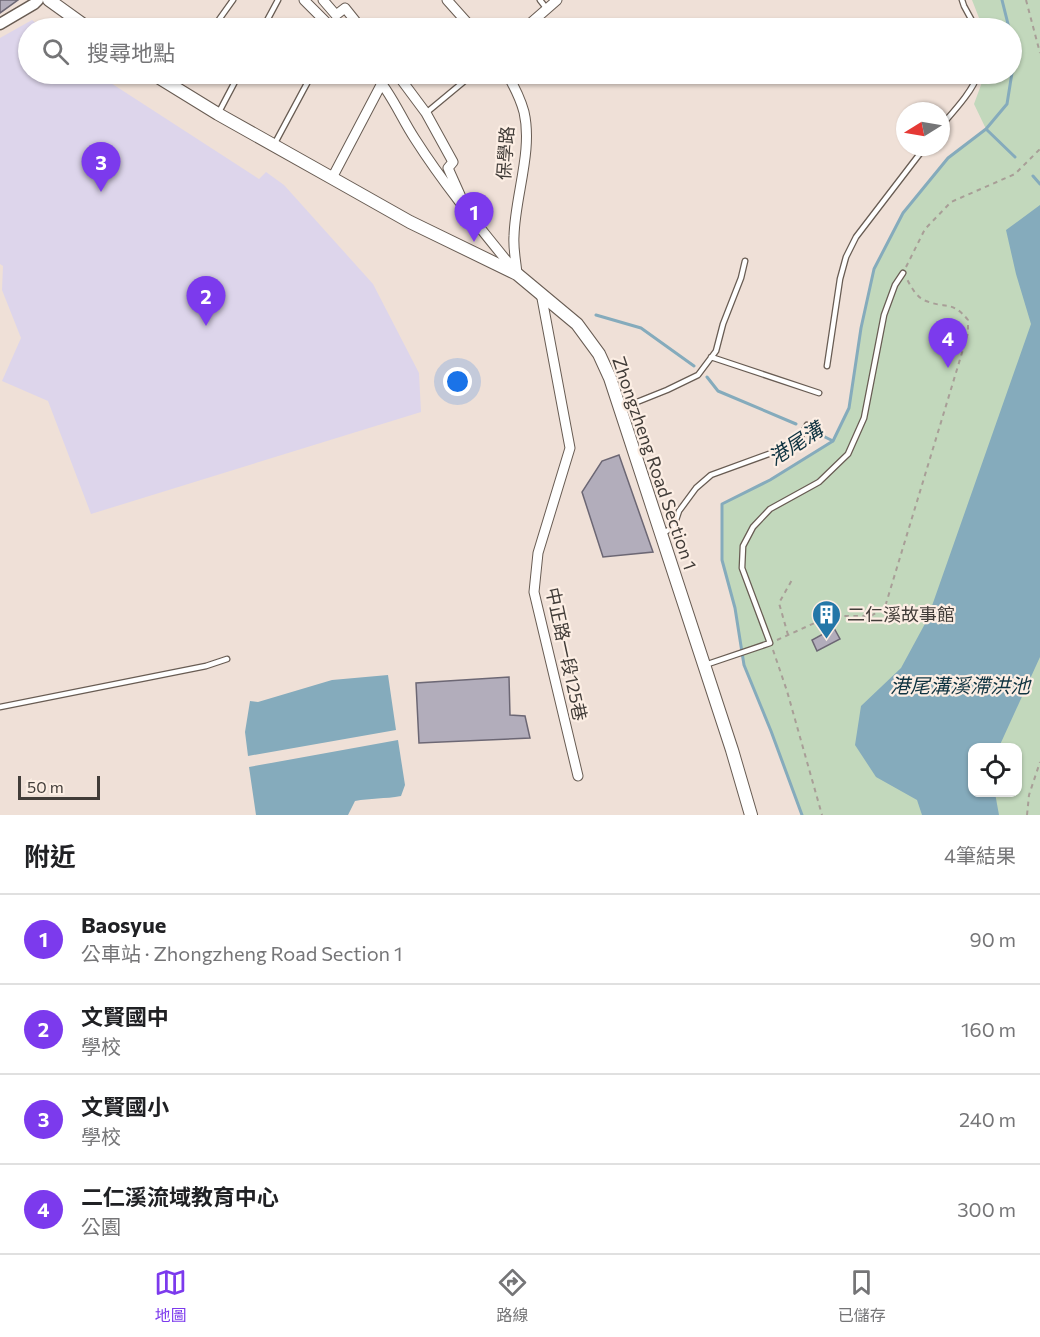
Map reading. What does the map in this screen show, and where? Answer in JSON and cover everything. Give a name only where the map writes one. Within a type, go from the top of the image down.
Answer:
[{"type":"main road","points":[[49,0],[74,18]]},
{"type":"main road","name":"Zhongzheng Road Section 1","points":[[168,84],[410,222],[518,274],[577,324],[592,343],[610,378],[752,815]]},
{"type":"street","points":[[0,24],[38,0]]},
{"type":"street","points":[[303,0],[322,18]]},
{"type":"street","points":[[323,0],[336,15],[345,8],[353,18]]},
{"type":"street","points":[[447,0],[463,18]]},
{"type":"street","points":[[537,18],[557,0]]},
{"type":"street","points":[[332,178],[381,84]]},
{"type":"street","points":[[383,84],[415,140],[470,215],[518,274]]},
{"type":"street","points":[[404,84],[426,113],[453,162],[448,168],[470,215]]},
{"type":"street","name":"保學路","points":[[513,84],[521,102],[526,133],[514,238],[518,274]]},
{"type":"street","name":"中正路一段125巷","points":[[541,293],[570,448],[538,552],[534,592],[578,776]]},
{"type":"lane","points":[[220,18],[233,0]]},
{"type":"lane","points":[[268,18],[278,0]]},
{"type":"lane","points":[[540,0],[547,9]]},
{"type":"lane","points":[[962,0],[971,18]]},
{"type":"lane","points":[[218,114],[234,84]]},
{"type":"lane","points":[[274,145],[307,84]]},
{"type":"lane","points":[[426,113],[461,84]]},
{"type":"lane","points":[[950,115],[973,84]]},
{"type":"lane","points":[[827,366],[840,279],[846,257],[856,237],[918,156]]},
{"type":"lane","points":[[620,409],[698,375],[716,351],[745,261]]},
{"type":"lane","points":[[705,665],[770,643],[742,568],[743,546],[753,527],[770,509],[819,482],[848,454],[864,418],[884,315],[895,285],[903,273]]},
{"type":"lane","points":[[711,357],[819,393]]},
{"type":"lane","points":[[661,534],[674,526],[679,511],[696,488],[711,475],[777,451],[801,436],[807,425]]},
{"type":"lane","points":[[0,707],[206,666],[227,659]]},
{"type":"path","points":[[1026,0],[1040,53]]},
{"type":"path","points":[[822,815],[787,691],[770,643],[819,621],[844,616],[871,616],[885,607],[968,333],[968,320],[960,310],[924,301],[913,290],[903,273],[925,229],[951,202],[1015,174],[1040,147]]},
{"type":"path","points":[[788,635],[779,603],[794,578]]},
{"type":"path","points":[[1027,815],[1029,795],[1040,762]]},
{"type":"shaded area","points":[[18,28],[18,84],[112,84],[259,179],[266,172],[284,185],[373,284],[419,373],[421,412],[91,514],[48,401],[2,381],[21,338],[2,290],[3,266],[0,264],[0,38]]},
{"type":"green space","points":[[972,0],[1040,0],[1040,815],[802,815],[744,665],[735,608],[722,560],[722,504],[770,480],[833,441],[849,408],[861,328],[874,269],[903,213],[948,158],[986,129],[974,104],[981,84],[1022,84],[1022,18],[979,18]]},
{"type":"water","name":"港尾溝溪滯洪池","points":[[1040,205],[1040,657],[1001,743],[968,743],[968,797],[996,797],[999,815],[922,815],[917,800],[876,777],[855,745],[861,706],[901,668],[927,620],[1031,324],[1006,230]]},
{"type":"water","points":[[388,675],[396,730],[248,756],[245,732],[250,701],[258,702],[332,680]]},
{"type":"water","points":[[398,740],[405,785],[401,796],[355,801],[348,815],[256,815],[249,767]]},
{"type":"building","points":[[0,0],[18,0],[0,13]]},
{"type":"building","points":[[619,455],[653,552],[603,557],[582,492],[602,461]]},
{"type":"building","name":"二仁溪故事館","points":[[834,628],[840,639],[817,651],[812,640]]},
{"type":"building","points":[[509,677],[510,715],[525,716],[530,738],[419,743],[416,683]]},
{"type":"waterway","name":"港尾溝","points":[[1002,0],[1006,18]]},
{"type":"waterway","name":"港尾溝","points":[[802,815],[744,665],[735,608],[722,560],[722,504],[770,480],[833,441],[849,408],[861,328],[874,269],[903,213],[948,158],[986,129],[1007,104],[1010,84]]},
{"type":"waterway","points":[[986,129],[1015,157]]},
{"type":"waterway","points":[[1033,176],[1040,184]]},
{"type":"waterway","points":[[596,315],[641,328],[694,366]]},
{"type":"waterway","points":[[707,377],[718,391],[796,424]]},
{"type":"waterway","points":[[811,430],[833,441]]},
{"type":"place","name":"文賢國小","points":[[101,192]]},
{"type":"place","name":"Baosyue","points":[[474,242]]},
{"type":"place","name":"文賢國中","points":[[206,326]]},
{"type":"place","name":"二仁溪流域教育中心","points":[[948,368]]},
{"type":"place","name":"二仁溪故事館","points":[[826,640]]}]
